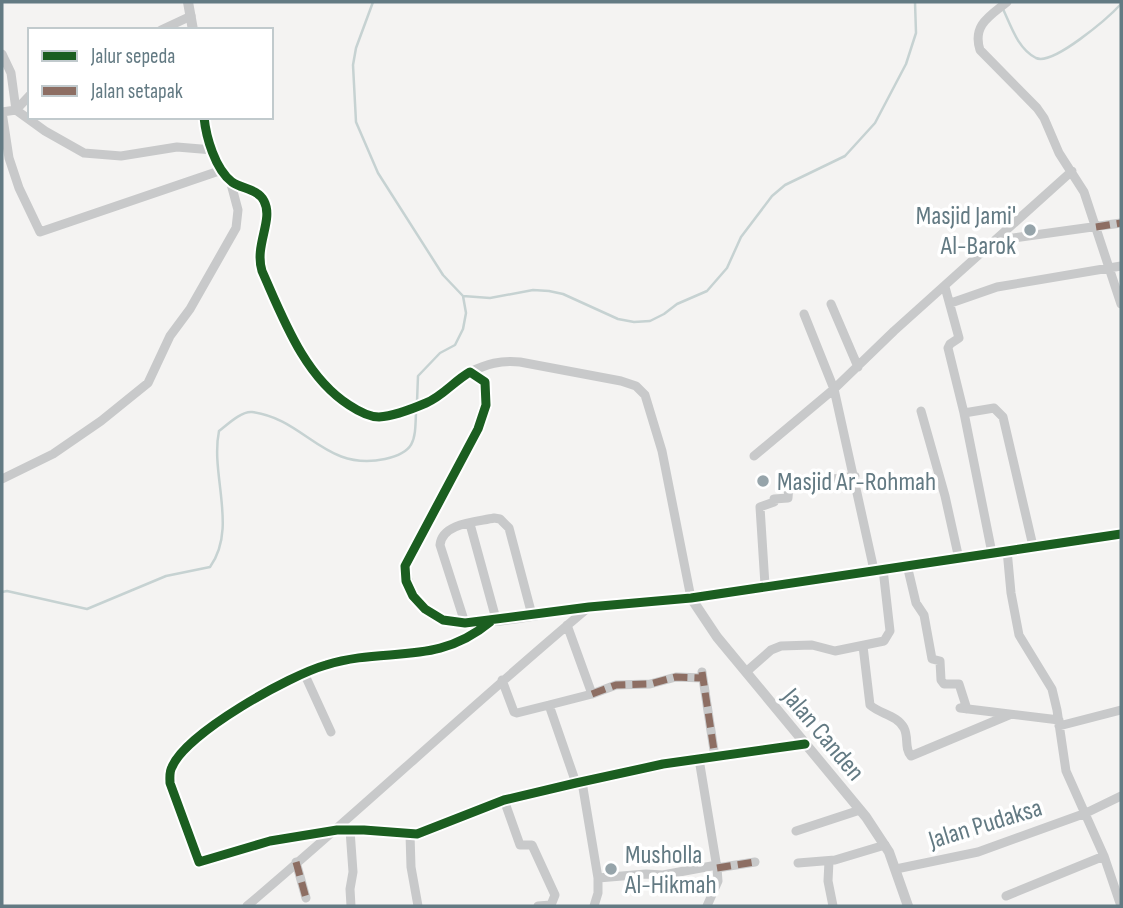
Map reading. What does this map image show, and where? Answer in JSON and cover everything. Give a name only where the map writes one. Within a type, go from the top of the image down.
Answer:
[{"type":"street","points":[[188,2],[193,28]]},
{"type":"street","points":[[1007,2],[981,23],[977,37],[980,50],[1044,118],[1059,153],[1084,192],[1121,304]]},
{"type":"street","points":[[165,28],[191,16]]},
{"type":"street","points":[[2,54],[11,73],[16,110],[28,118]]},
{"type":"street","points":[[28,97],[16,110],[2,112],[4,137],[19,188],[40,232],[222,170]]},
{"type":"street","points":[[29,119],[85,153],[121,156],[177,148],[213,150]]},
{"type":"street","points":[[2,479],[52,454],[101,421],[148,383],[170,335],[190,309],[236,228],[238,210],[230,180],[213,150],[205,119]]},
{"type":"street","points":[[754,456],[834,389],[1072,172]]},
{"type":"street","points":[[230,180],[256,192],[264,200],[268,213],[259,260],[301,351],[317,375],[339,398],[363,413],[377,417],[393,414],[436,398],[470,372],[503,360],[621,380],[642,390],[648,401],[662,451],[691,598]]},
{"type":"street","points":[[998,240],[1121,223]]},
{"type":"street","points":[[951,303],[997,287],[1121,266]]},
{"type":"street","points":[[945,287],[959,338],[948,348],[992,553]]},
{"type":"street","points":[[831,304],[858,367]]},
{"type":"street","points":[[746,672],[771,650],[781,646],[812,645],[835,652],[883,642],[890,633],[878,569],[834,389],[804,314]]},
{"type":"street","points":[[470,372],[485,382],[486,405],[470,445],[405,566],[406,581],[413,596],[425,609],[443,620],[465,623],[589,607],[691,598],[1121,534]]},
{"type":"street","points":[[964,413],[994,408],[1003,417],[1033,546]]},
{"type":"street","points":[[921,411],[945,496],[959,559]]},
{"type":"street","points":[[765,585],[760,508],[775,499],[788,498],[789,485],[855,476]]},
{"type":"street","points":[[465,623],[440,545],[443,534],[494,518],[500,519],[509,528],[531,615]]},
{"type":"street","points":[[470,524],[494,620]]},
{"type":"street","points":[[1007,550],[1011,593],[1020,635],[1052,689],[1066,771],[1104,856],[1121,905]]},
{"type":"street","points":[[907,565],[916,603],[924,615],[932,659],[940,661],[944,684],[959,684],[963,709],[1059,723],[1121,710]]},
{"type":"street","name":"Jalan Canden","points":[[691,598],[717,637],[860,810],[885,845],[908,906]]},
{"type":"street","points":[[247,906],[337,830],[372,795],[502,680],[589,607]]},
{"type":"street","points":[[494,620],[465,639],[429,652],[357,658],[328,664],[304,673],[219,721],[172,765],[170,783],[199,862],[270,841],[337,830],[410,834],[432,830],[504,800],[579,782],[699,759],[805,744]]},
{"type":"street","points":[[567,625],[592,694]]},
{"type":"street","points":[[863,646],[870,705],[896,719],[904,728],[907,752],[911,756],[1009,715]]},
{"type":"street","points":[[304,673],[331,732]]},
{"type":"street","points":[[502,680],[514,712],[592,694],[616,685],[650,684],[676,677],[703,675],[715,757]]},
{"type":"street","points":[[549,705],[579,782],[598,878],[598,893],[594,906]]},
{"type":"street","points":[[699,759],[718,881],[707,906]]},
{"type":"street","name":"Jalan Pudaksa","points":[[896,869],[978,852],[1086,813],[1121,796]]},
{"type":"street","points":[[504,800],[520,845],[532,845],[555,895],[551,905],[538,906]]},
{"type":"street","points":[[796,831],[860,810]]},
{"type":"street","points":[[350,830],[351,906]]},
{"type":"street","points":[[410,834],[411,867],[418,906]]},
{"type":"street","points":[[798,863],[830,861],[885,845]]},
{"type":"street","points":[[1006,896],[1104,856]]},
{"type":"street","points":[[830,861],[828,881],[833,906]]},
{"type":"street","points":[[296,862],[306,898]]},
{"type":"street","points":[[598,878],[663,875],[755,862]]},
{"type":"waterway","points":[[373,2],[356,48],[353,65],[356,122],[378,173],[443,275],[463,296],[466,313],[463,329],[455,345],[440,353],[418,376],[417,402]]},
{"type":"waterway","points":[[463,296],[490,298],[533,290],[549,291],[563,294],[618,319],[634,322],[650,321],[677,304],[707,291],[727,268],[741,237],[772,196],[785,185],[845,156],[875,123],[906,64],[916,33],[915,2]]},
{"type":"waterway","points":[[1003,9],[1024,49],[1036,58],[1044,59],[1080,39],[1121,4]]},
{"type":"waterway","points":[[2,592],[87,609],[166,576],[210,567],[218,552],[222,535],[217,448],[219,431],[243,414],[252,412],[271,417],[287,424],[330,452],[364,461],[385,459],[403,453],[414,437],[416,412]]},
{"type":"marked path","points":[[1096,227],[1121,223]]},
{"type":"marked path","points":[[702,672],[715,757]]},
{"type":"marked path","points":[[592,694],[616,685],[650,684],[676,677],[703,678]]},
{"type":"marked path","points":[[296,862],[306,898]]},
{"type":"marked path","points":[[717,868],[755,862]]},
{"type":"cycle path","points":[[204,119],[209,143],[226,176],[264,201],[267,216],[260,252],[262,271],[296,345],[333,393],[360,411],[379,417],[403,412],[432,400],[470,372],[485,382],[486,405],[478,429],[405,566],[406,581],[413,596],[425,609],[443,620],[465,623],[589,607],[691,598],[1121,534]]},
{"type":"cycle path","points":[[490,622],[470,636],[450,645],[348,660],[310,671],[241,707],[197,738],[181,753],[171,769],[170,783],[199,862],[270,841],[337,830],[417,834],[504,800],[576,783],[663,764],[805,744]]},
{"type":"place","name":"Masjid Jami' Al-Barok","points":[[1030,230]]},
{"type":"place","name":"Masjid Ar-Rohmah","points":[[763,481]]},
{"type":"place","name":"Musholla Al-Hikmah","points":[[611,869]]}]
